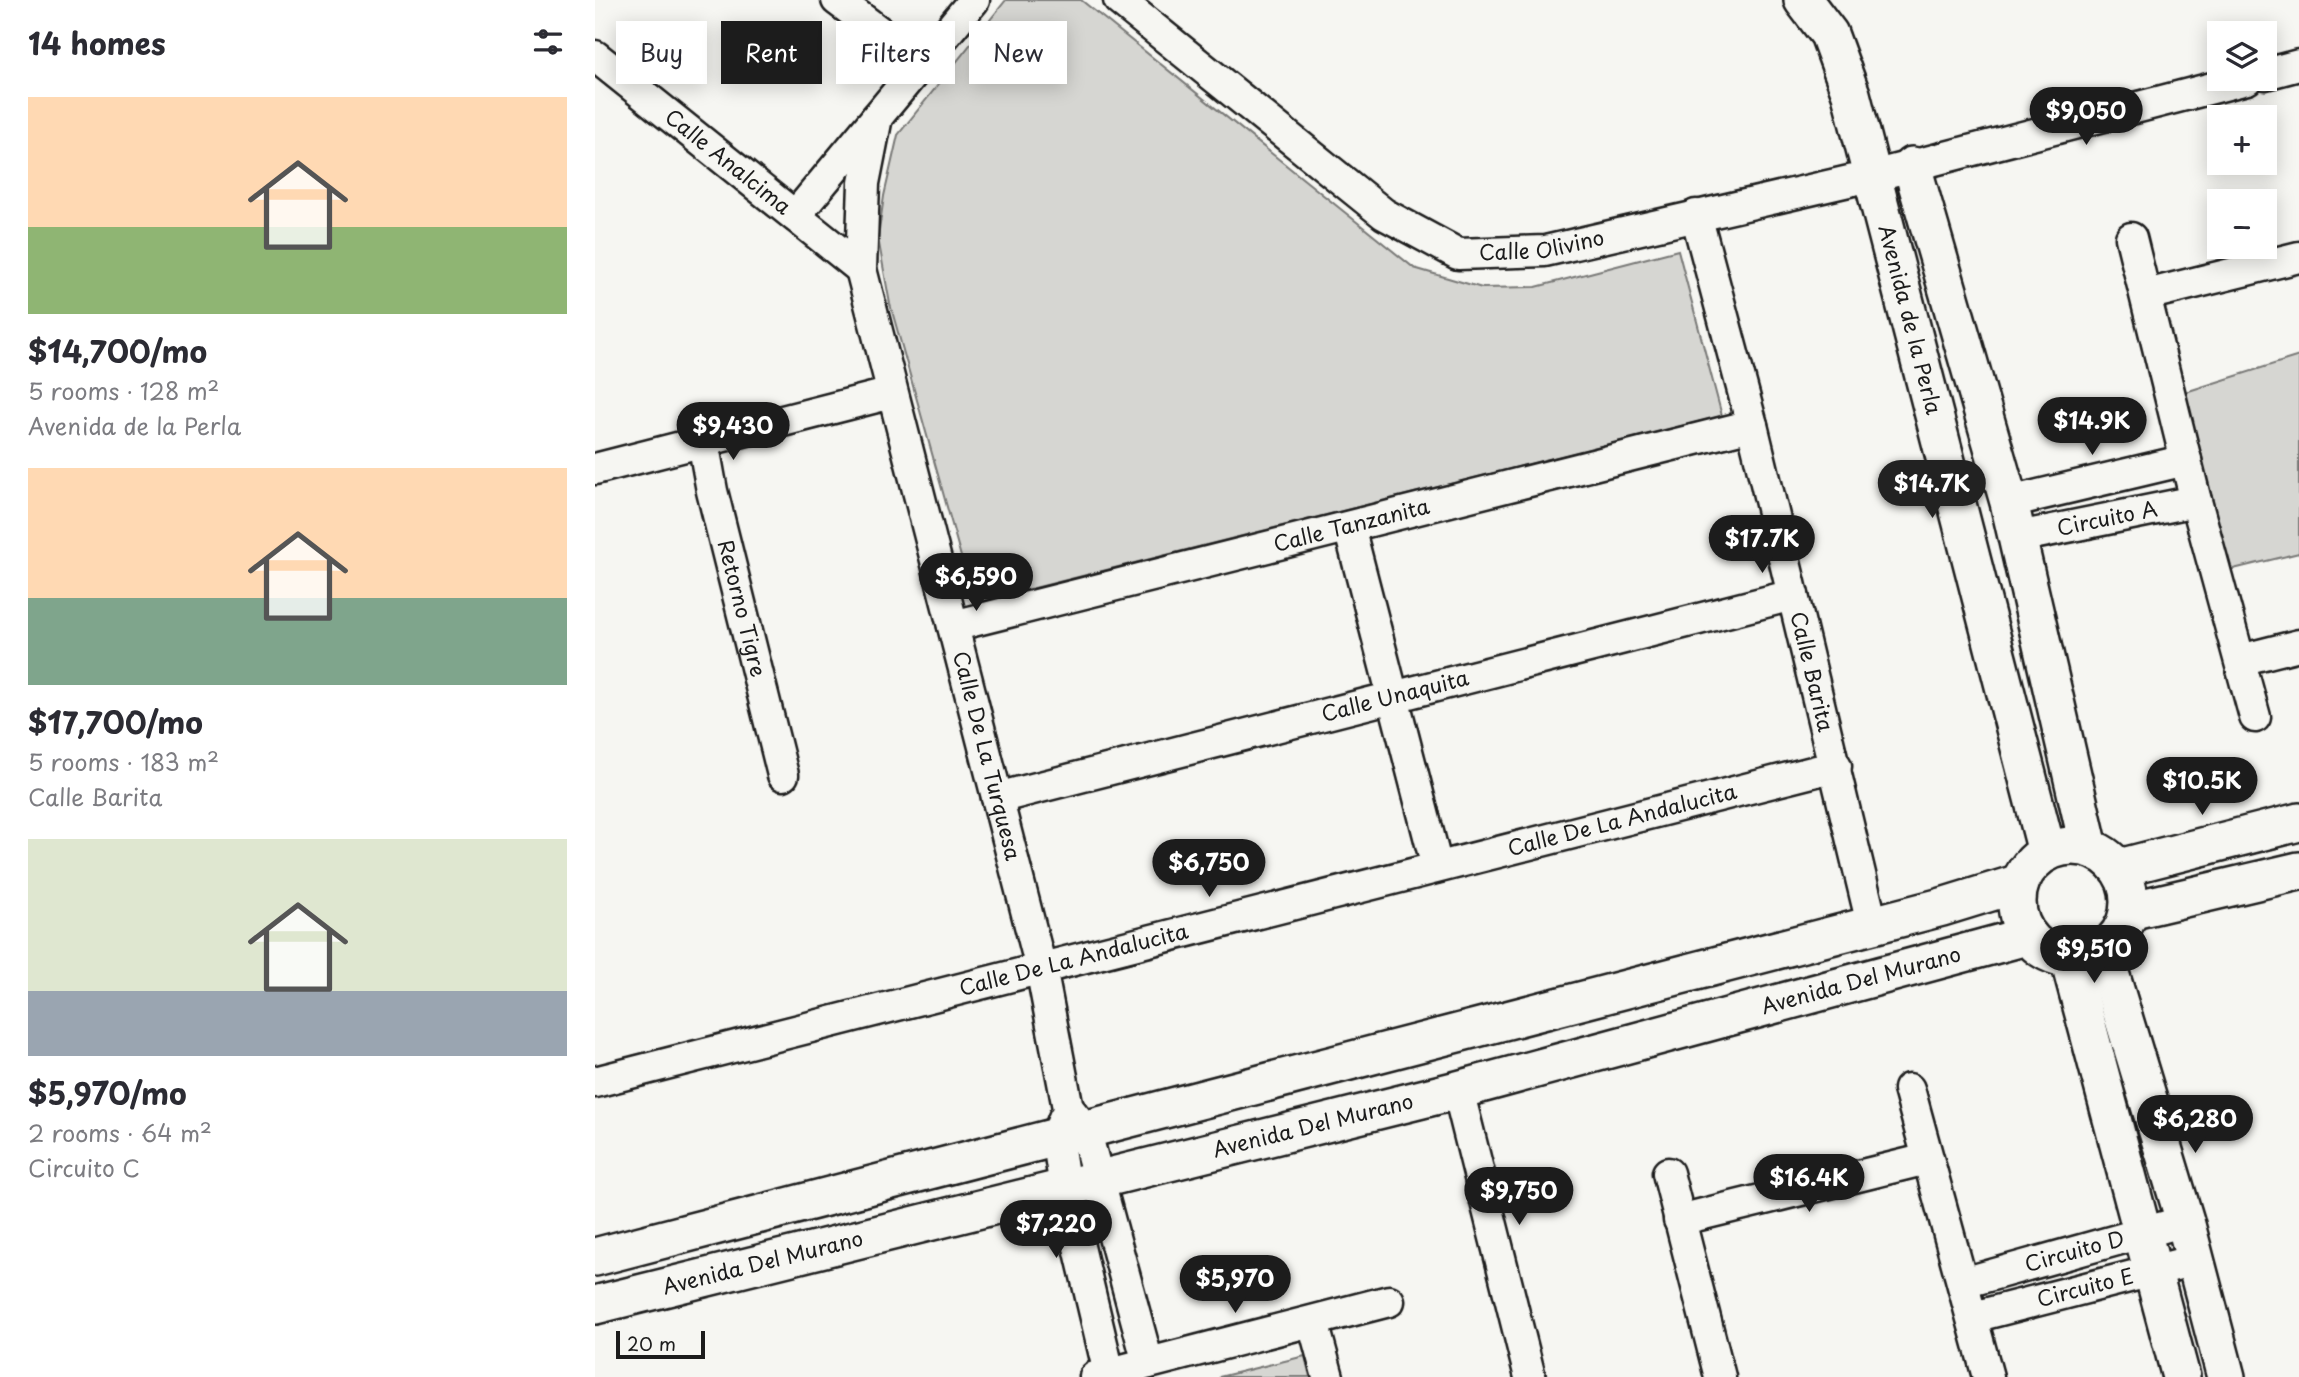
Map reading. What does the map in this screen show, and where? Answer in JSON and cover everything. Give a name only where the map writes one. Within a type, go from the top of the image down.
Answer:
[{"type":"street","points":[[837,0],[865,21]]},
{"type":"street","name":"Calle De La Turquesa","points":[[955,23],[974,0]]},
{"type":"street","name":"Calle Olivino","points":[[1119,0],[1384,214],[1458,254],[1545,251],[1895,170],[2207,89]]},
{"type":"street","name":"Avenida de la Perla","points":[[1803,0],[1829,34],[1851,94],[1895,170],[2014,519],[2089,848]]},
{"type":"street","name":"Calle Analcima","points":[[595,56],[860,269]]},
{"type":"street","points":[[2277,71],[2299,65]]},
{"type":"street","name":"Calle De La Turquesa","points":[[795,216],[904,84]]},
{"type":"street","name":"Calle De La Turquesa","points":[[877,117],[864,183],[860,269],[1041,968],[1070,1124],[1065,1188],[1102,1375]]},
{"type":"street","name":"Avenida de la Perla","points":[[1895,170],[2047,852]]},
{"type":"street","name":"Calle Barita","points":[[1696,215],[1752,425],[1872,924]]},
{"type":"street","points":[[2131,238],[2196,501],[2255,717]]},
{"type":"street","points":[[2145,295],[2299,257]]},
{"type":"street","points":[[595,469],[892,393]]},
{"type":"street","name":"Calle Tanzanita","points":[[953,626],[1752,425]]},
{"type":"street","name":"Retorno Tigre","points":[[703,441],[712,491],[783,775]]},
{"type":"street","name":"Circuito A","points":[[2014,519],[2186,460]]},
{"type":"street","name":"Circuito A","points":[[2014,519],[2196,501]]},
{"type":"street","points":[[1349,527],[1437,867]]},
{"type":"street","name":"Calle Unaquita","points":[[997,798],[1793,595]]},
{"type":"street","points":[[2240,660],[2299,645]]},
{"type":"street","name":"Calle De La Andalucita","points":[[595,1082],[1836,766]]},
{"type":"street","points":[[2119,868],[2299,822]]},
{"type":"street","points":[[2068,846],[2089,848],[2105,856],[2119,868],[2128,888],[2129,911],[2124,926],[2103,950],[2087,957],[2069,958],[2039,947],[2027,936],[2017,910],[2020,883],[2030,865],[2047,852],[2068,846]]},
{"type":"street","points":[[2129,911],[2299,871]]},
{"type":"street","points":[[595,1257],[1070,1124],[1942,907],[2020,883]]},
{"type":"street","name":"Avenida Del Murano","points":[[595,1305],[1458,1090],[2027,936]]},
{"type":"street","points":[[2103,950],[2185,1221],[2226,1377]]},
{"type":"street","points":[[2069,958],[2181,1377]]},
{"type":"street","points":[[1909,1089],[1988,1377]]},
{"type":"street","points":[[1458,1090],[1530,1377]]},
{"type":"street","name":"Calle De La Turquesa","points":[[1070,1124],[1100,1179],[1148,1363]]},
{"type":"street","points":[[1679,1220],[1927,1159]]},
{"type":"street","points":[[1668,1173],[1720,1377]]},
{"type":"street","name":"Circuito D","points":[[1963,1283],[2185,1221]]},
{"type":"street","name":"Circuito E","points":[[1973,1317],[2195,1260]]},
{"type":"street","points":[[1102,1375],[1389,1301]]},
{"type":"street","points":[[1313,1322],[1328,1377]]},
{"type":"shaded area","points":[[1006,0],[1081,0],[1414,268],[1482,288],[1536,287],[1678,250],[1722,416],[974,603],[890,304],[878,238],[884,196],[898,135],[939,84],[955,84],[955,64],[969,46],[969,84],[1067,84],[1067,21],[989,21]]},
{"type":"shaded area","points":[[2299,356],[2299,553],[2221,572],[2173,396]]},
{"type":"shaded area","points":[[1305,1356],[1310,1377],[1219,1377]]}]
